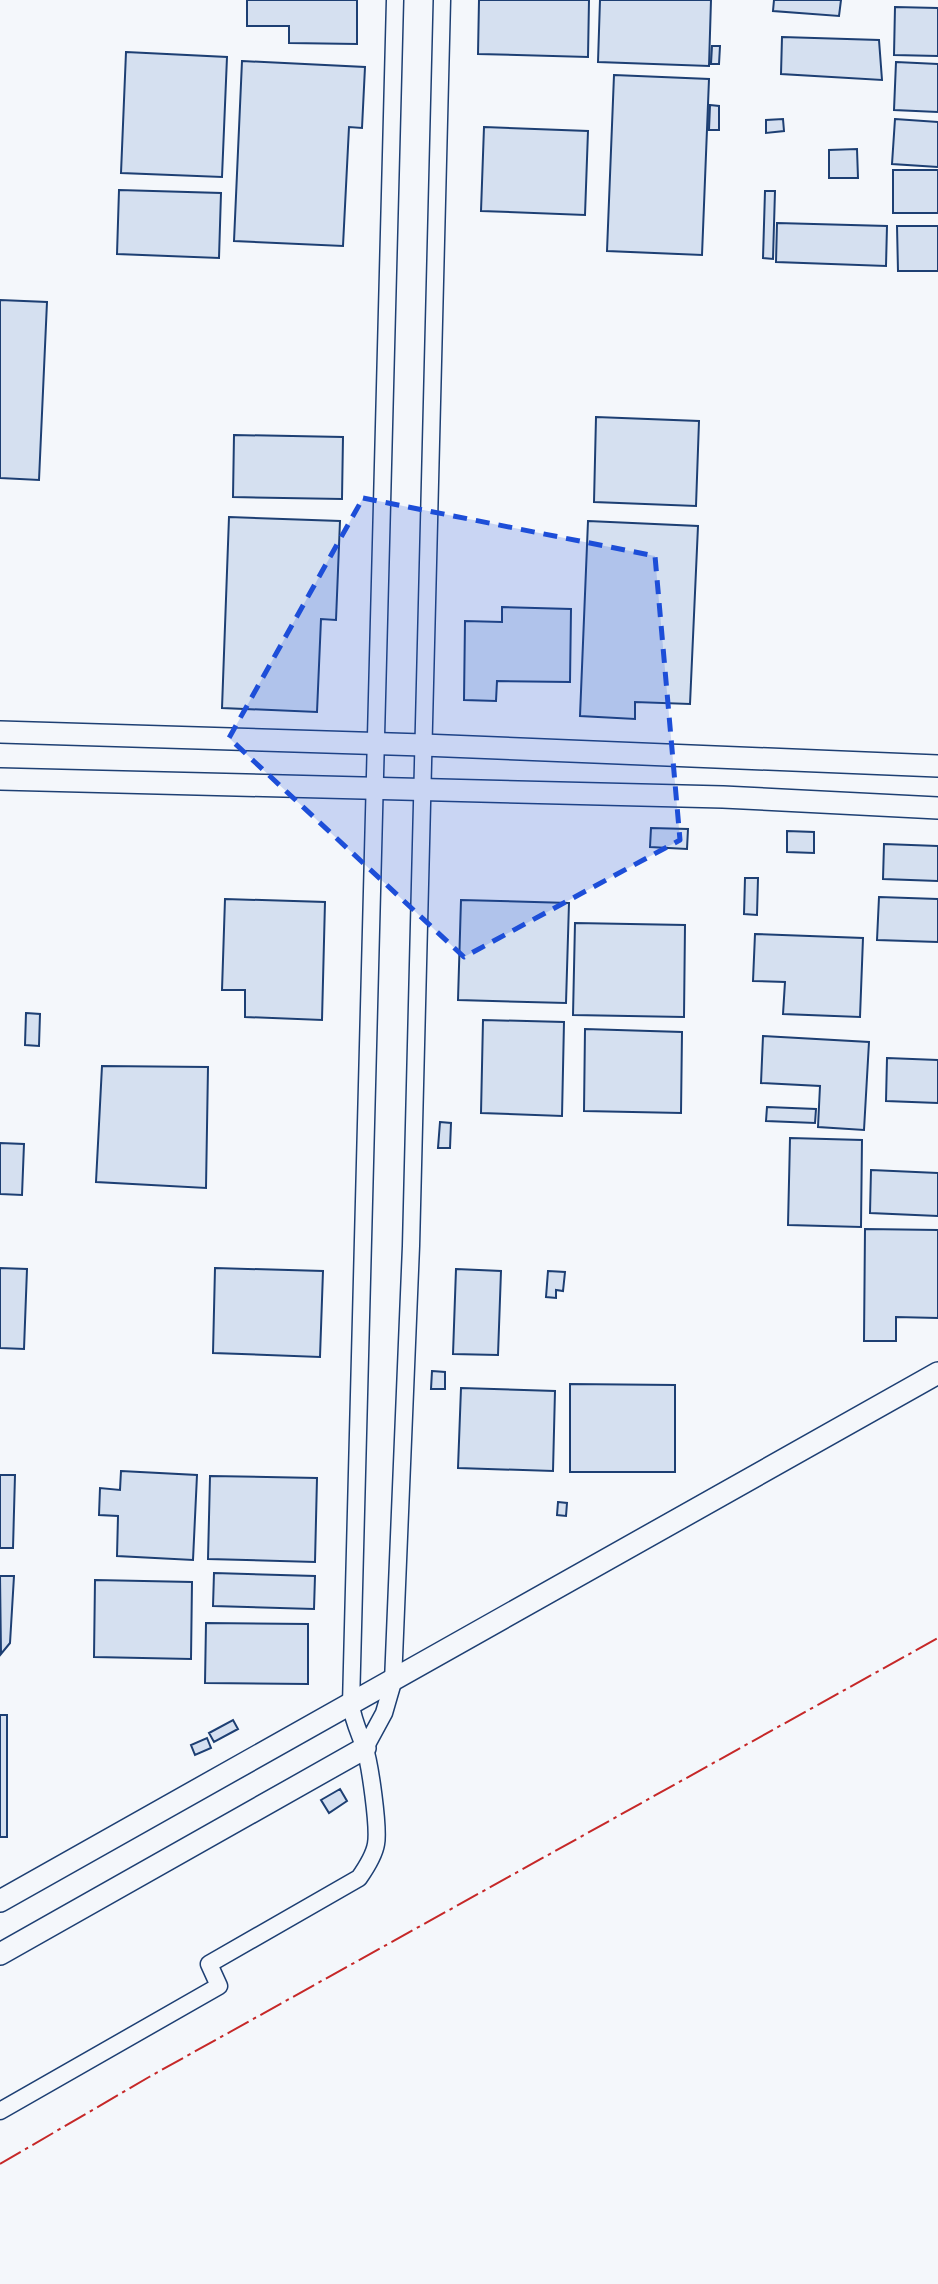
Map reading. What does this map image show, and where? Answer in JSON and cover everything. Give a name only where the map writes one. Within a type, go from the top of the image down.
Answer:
[{"type":"street","points":[[0,2111],[219,1986],[209,1964],[359,1878],[376,1844],[377,1826],[365,1748],[354,1724],[351,1704],[395,0]]},
{"type":"street","points":[[0,1954],[365,1748],[384,1713],[393,1682],[411,1246],[442,0]]},
{"type":"street","points":[[0,732],[938,766]]},
{"type":"street","points":[[0,779],[723,797],[938,807]]},
{"type":"street","points":[[0,1901],[938,1373]]},
{"type":"highlighted area","points":[[363,498],[655,556],[680,840],[464,957],[229,738]]},
{"type":"building","points":[[247,0],[357,0],[357,44],[289,43],[289,26],[247,26]]},
{"type":"building","points":[[479,0],[589,0],[588,57],[478,54]]},
{"type":"building","points":[[600,0],[711,0],[709,66],[598,62]]},
{"type":"building","points":[[774,0],[841,0],[839,16],[773,11]]},
{"type":"building","points":[[895,7],[938,8],[938,56],[894,55]]},
{"type":"building","points":[[782,37],[879,40],[882,80],[781,74]]},
{"type":"building","points":[[712,46],[720,46],[719,64],[711,64]]},
{"type":"building","points":[[126,52],[227,57],[222,177],[121,173]]},
{"type":"building","points":[[242,61],[365,67],[362,128],[349,127],[343,246],[234,241]]},
{"type":"building","points":[[896,62],[938,64],[938,112],[894,110]]},
{"type":"building","points":[[614,75],[709,79],[702,255],[607,251]]},
{"type":"building","points":[[710,105],[719,106],[719,130],[709,130]]},
{"type":"building","points":[[783,119],[784,131],[766,133],[766,120]]},
{"type":"building","points":[[895,119],[938,122],[938,167],[892,164]]},
{"type":"building","points":[[484,127],[588,131],[585,215],[481,211]]},
{"type":"building","points":[[857,149],[858,178],[829,178],[829,150]]},
{"type":"building","points":[[893,170],[938,170],[938,213],[893,213]]},
{"type":"building","points":[[119,190],[221,193],[219,258],[117,254]]},
{"type":"building","points":[[765,191],[775,191],[773,259],[763,258]]},
{"type":"building","points":[[777,223],[887,226],[886,266],[776,262]]},
{"type":"building","points":[[897,226],[938,226],[938,271],[898,271]]},
{"type":"building","points":[[0,300],[47,302],[39,480],[0,478]]},
{"type":"building","points":[[596,417],[699,421],[696,506],[594,502]]},
{"type":"building","points":[[234,435],[343,437],[342,499],[233,497]]},
{"type":"building","points":[[229,517],[340,521],[336,620],[321,619],[317,712],[222,708]]},
{"type":"building","points":[[588,521],[698,526],[690,704],[635,702],[635,719],[580,716]]},
{"type":"building","points":[[502,607],[571,609],[570,682],[497,681],[496,701],[464,700],[465,621],[502,622]]},
{"type":"building","points":[[651,828],[688,829],[687,849],[650,847]]},
{"type":"building","points":[[787,831],[814,832],[814,853],[787,852]]},
{"type":"building","points":[[884,844],[938,846],[938,881],[883,879]]},
{"type":"building","points":[[745,878],[758,878],[757,915],[744,914]]},
{"type":"building","points":[[879,897],[938,899],[938,942],[877,940]]},
{"type":"building","points":[[225,899],[325,902],[322,1020],[245,1017],[245,990],[222,990]]},
{"type":"building","points":[[461,900],[569,903],[566,1003],[458,1000]]},
{"type":"building","points":[[575,923],[685,925],[684,1017],[573,1015]]},
{"type":"building","points":[[755,934],[863,938],[860,1017],[783,1014],[785,982],[753,981]]},
{"type":"building","points":[[26,1013],[40,1014],[39,1046],[25,1045]]},
{"type":"building","points":[[483,1020],[564,1022],[562,1116],[481,1113]]},
{"type":"building","points":[[585,1029],[682,1032],[681,1113],[584,1111]]},
{"type":"building","points":[[763,1036],[869,1042],[864,1130],[818,1127],[820,1086],[761,1083]]},
{"type":"building","points":[[887,1058],[938,1060],[938,1103],[886,1101]]},
{"type":"building","points":[[102,1066],[208,1067],[206,1188],[96,1182]]},
{"type":"building","points":[[767,1107],[816,1109],[815,1123],[766,1121]]},
{"type":"building","points":[[440,1122],[451,1123],[450,1148],[438,1148]]},
{"type":"building","points":[[790,1138],[862,1140],[861,1227],[788,1225]]},
{"type":"building","points":[[0,1143],[24,1144],[22,1195],[0,1194]]},
{"type":"building","points":[[871,1170],[938,1173],[938,1216],[870,1213]]},
{"type":"building","points":[[865,1229],[938,1230],[938,1318],[896,1317],[896,1341],[864,1341]]},
{"type":"building","points":[[0,1268],[27,1269],[24,1349],[0,1348]]},
{"type":"building","points":[[215,1268],[323,1271],[320,1357],[213,1353]]},
{"type":"building","points":[[456,1269],[501,1271],[498,1355],[453,1354]]},
{"type":"building","points":[[548,1271],[565,1272],[563,1291],[556,1290],[556,1298],[546,1297]]},
{"type":"building","points":[[432,1371],[445,1372],[445,1389],[431,1389]]},
{"type":"building","points":[[570,1384],[675,1385],[675,1472],[570,1472]]},
{"type":"building","points":[[461,1388],[555,1391],[553,1471],[458,1468]]},
{"type":"building","points":[[121,1471],[197,1475],[193,1560],[117,1556],[118,1516],[99,1515],[100,1488],[120,1490]]},
{"type":"building","points":[[0,1475],[15,1475],[13,1548],[0,1548]]},
{"type":"building","points":[[210,1476],[317,1478],[315,1562],[208,1559]]},
{"type":"building","points":[[558,1502],[567,1503],[566,1516],[557,1515]]},
{"type":"building","points":[[214,1573],[315,1576],[314,1609],[213,1606]]},
{"type":"building","points":[[0,1576],[14,1576],[10,1643],[1,1654]]},
{"type":"building","points":[[95,1580],[192,1582],[191,1659],[94,1657]]},
{"type":"building","points":[[206,1623],[308,1624],[308,1684],[205,1683]]},
{"type":"building","points":[[0,1715],[7,1715],[7,1837],[0,1837]]},
{"type":"building","points":[[233,1720],[238,1729],[214,1742],[209,1733]]},
{"type":"building","points":[[207,1738],[211,1748],[195,1755],[191,1745]]},
{"type":"building","points":[[340,1789],[347,1801],[329,1813],[321,1800]]},
{"type":"power","points":[[0,2164],[149,2077],[938,1638]]}]
